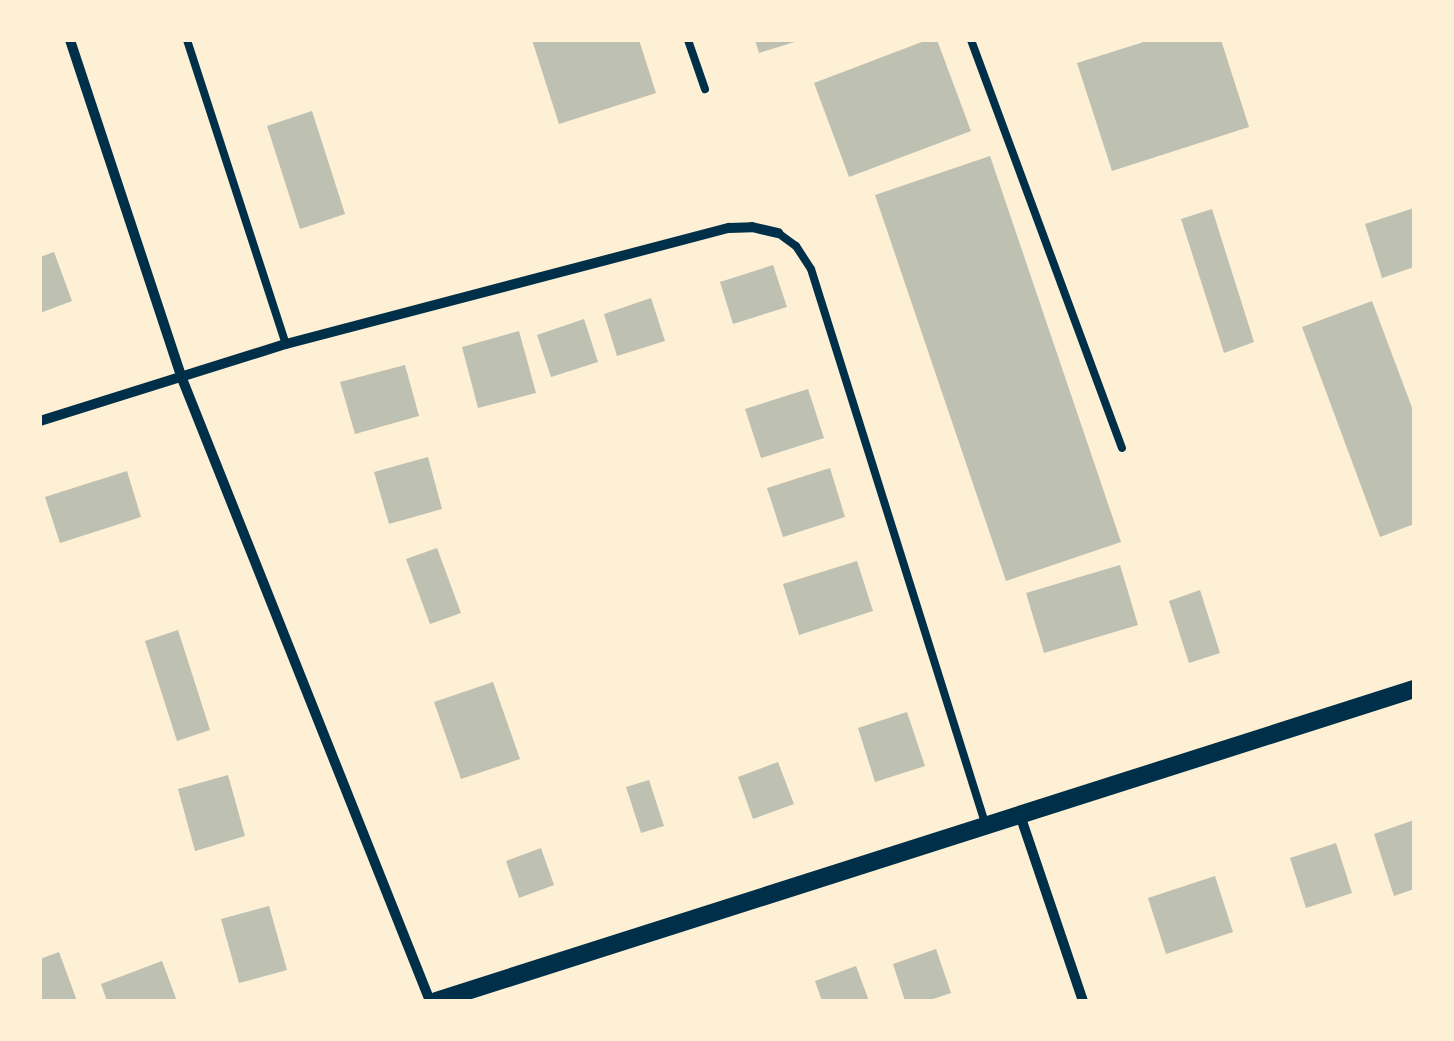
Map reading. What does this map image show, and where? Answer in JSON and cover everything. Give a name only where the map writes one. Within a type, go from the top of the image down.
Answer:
[{"type":"street","points":[[70,40],[181,376],[433,1001],[1414,689]]},
{"type":"street","points":[[40,421],[286,344],[729,228],[752,227],[778,234]]},
{"type":"street","points":[[1020,815],[1083,1001]]},
{"type":"lane","points":[[187,40],[286,344]]},
{"type":"lane","points":[[688,40],[706,88]]},
{"type":"lane","points":[[971,40],[1122,448]]},
{"type":"lane","points":[[778,234],[796,246],[811,269],[986,826]]},
{"type":"building","points":[[532,40],[639,40],[656,93],[559,124]]},
{"type":"building","points":[[755,40],[798,40],[798,41],[759,53]]},
{"type":"building","points":[[927,40],[937,40],[971,131],[849,177],[814,83]]},
{"type":"building","points":[[1150,40],[1221,40],[1249,127],[1112,171],[1077,63]]},
{"type":"building","points":[[312,111],[345,214],[300,229],[267,126]]},
{"type":"building","points":[[990,156],[1121,542],[1006,581],[875,195]]},
{"type":"building","points":[[1414,208],[1414,267],[1382,278],[1365,224]]},
{"type":"building","points":[[1212,209],[1254,342],[1224,353],[1181,219]]},
{"type":"building","points":[[54,252],[72,301],[40,313],[40,257]]},
{"type":"building","points":[[773,265],[787,307],[733,324],[720,282]]},
{"type":"building","points":[[651,298],[665,341],[617,356],[604,314]]},
{"type":"building","points":[[1372,301],[1414,413],[1414,524],[1380,537],[1302,327]]},
{"type":"building","points":[[584,319],[598,362],[551,377],[537,335]]},
{"type":"building","points":[[519,331],[536,393],[478,408],[462,347]]},
{"type":"building","points":[[405,365],[419,416],[355,434],[340,382]]},
{"type":"building","points":[[808,389],[824,438],[761,458],[745,409]]},
{"type":"building","points":[[428,457],[442,509],[389,524],[374,472]]},
{"type":"building","points":[[830,468],[845,517],[783,537],[767,488]]},
{"type":"building","points":[[127,471],[141,517],[60,543],[45,497]]},
{"type":"building","points":[[437,548],[461,613],[430,624],[406,559]]},
{"type":"building","points":[[857,561],[873,611],[799,635],[783,584]]},
{"type":"building","points":[[1120,565],[1138,625],[1044,653],[1026,593]]},
{"type":"building","points":[[1200,590],[1220,653],[1189,663],[1169,601]]},
{"type":"building","points":[[178,630],[210,730],[177,741],[145,641]]},
{"type":"building","points":[[493,682],[520,759],[461,779],[434,702]]},
{"type":"building","points":[[907,712],[925,766],[875,782],[858,728]]},
{"type":"building","points":[[778,762],[794,804],[753,819],[738,777]]},
{"type":"building","points":[[228,775],[245,836],[195,851],[178,789]]},
{"type":"building","points":[[649,780],[664,826],[641,833],[626,787]]},
{"type":"building","points":[[1414,820],[1414,889],[1394,896],[1374,834]]},
{"type":"building","points":[[1336,843],[1352,893],[1306,908],[1290,858]]},
{"type":"building","points":[[541,848],[554,885],[519,898],[506,861]]},
{"type":"building","points":[[1215,876],[1233,932],[1166,954],[1148,898]]},
{"type":"building","points":[[269,906],[287,970],[239,983],[221,919]]},
{"type":"building","points":[[936,949],[951,993],[927,1001],[905,1001],[893,964]]},
{"type":"building","points":[[59,952],[77,1001],[40,1001],[40,959]]},
{"type":"building","points":[[162,961],[177,1001],[107,1001],[101,984]]},
{"type":"building","points":[[856,966],[869,1001],[822,1001],[815,981]]}]
